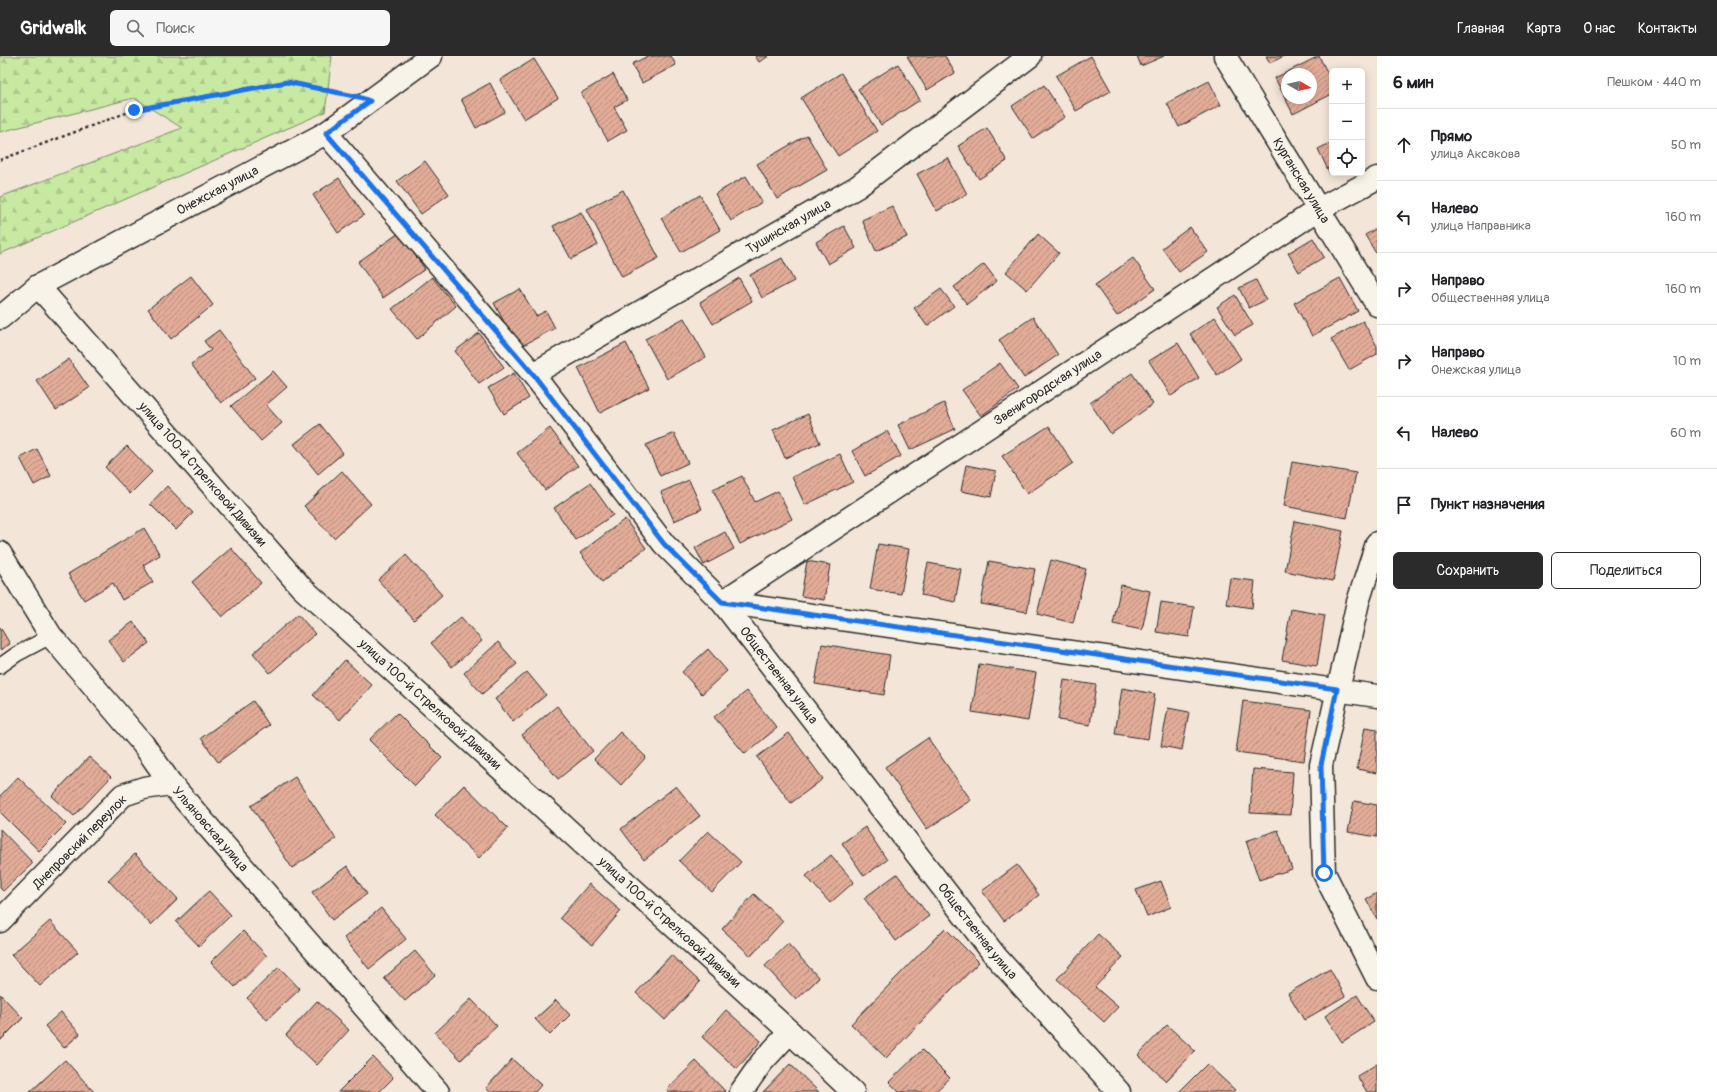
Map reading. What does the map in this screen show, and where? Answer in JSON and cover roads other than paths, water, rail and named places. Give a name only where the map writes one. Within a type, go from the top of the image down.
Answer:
[{"type":"street","name":"Онежская улица","points":[[0,318],[38,286],[326,133],[432,56]]},
{"type":"street","name":"Тушинская улица","points":[[533,374],[857,187],[1030,56]]},
{"type":"street","name":"Курганская улица","points":[[1225,56],[1377,305]]},
{"type":"street","name":"Общественная улица","points":[[326,133],[533,374],[664,544],[722,602],[997,958],[1119,1092]]},
{"type":"street","name":"Звенигородская улица","points":[[722,602],[1319,209],[1377,178]]},
{"type":"street","name":"улица 100-й Стрелковой Дивизии","points":[[38,286],[301,587],[790,1032],[853,1092]]},
{"type":"street","points":[[1377,543],[1358,602],[1337,689],[1321,765],[1324,873],[1377,978]]},
{"type":"street","name":"Ульяновская улица","points":[[0,553],[51,636],[143,744],[171,784],[438,1092]]},
{"type":"street","points":[[722,602],[1337,689],[1377,696]]},
{"type":"street","name":"Днепровский переулок","points":[[0,921],[123,795],[144,788],[171,784]]},
{"type":"street","points":[[741,1092],[762,1062],[790,1032]]},
{"type":"lane","points":[[0,666],[17,654],[51,636]]}]
